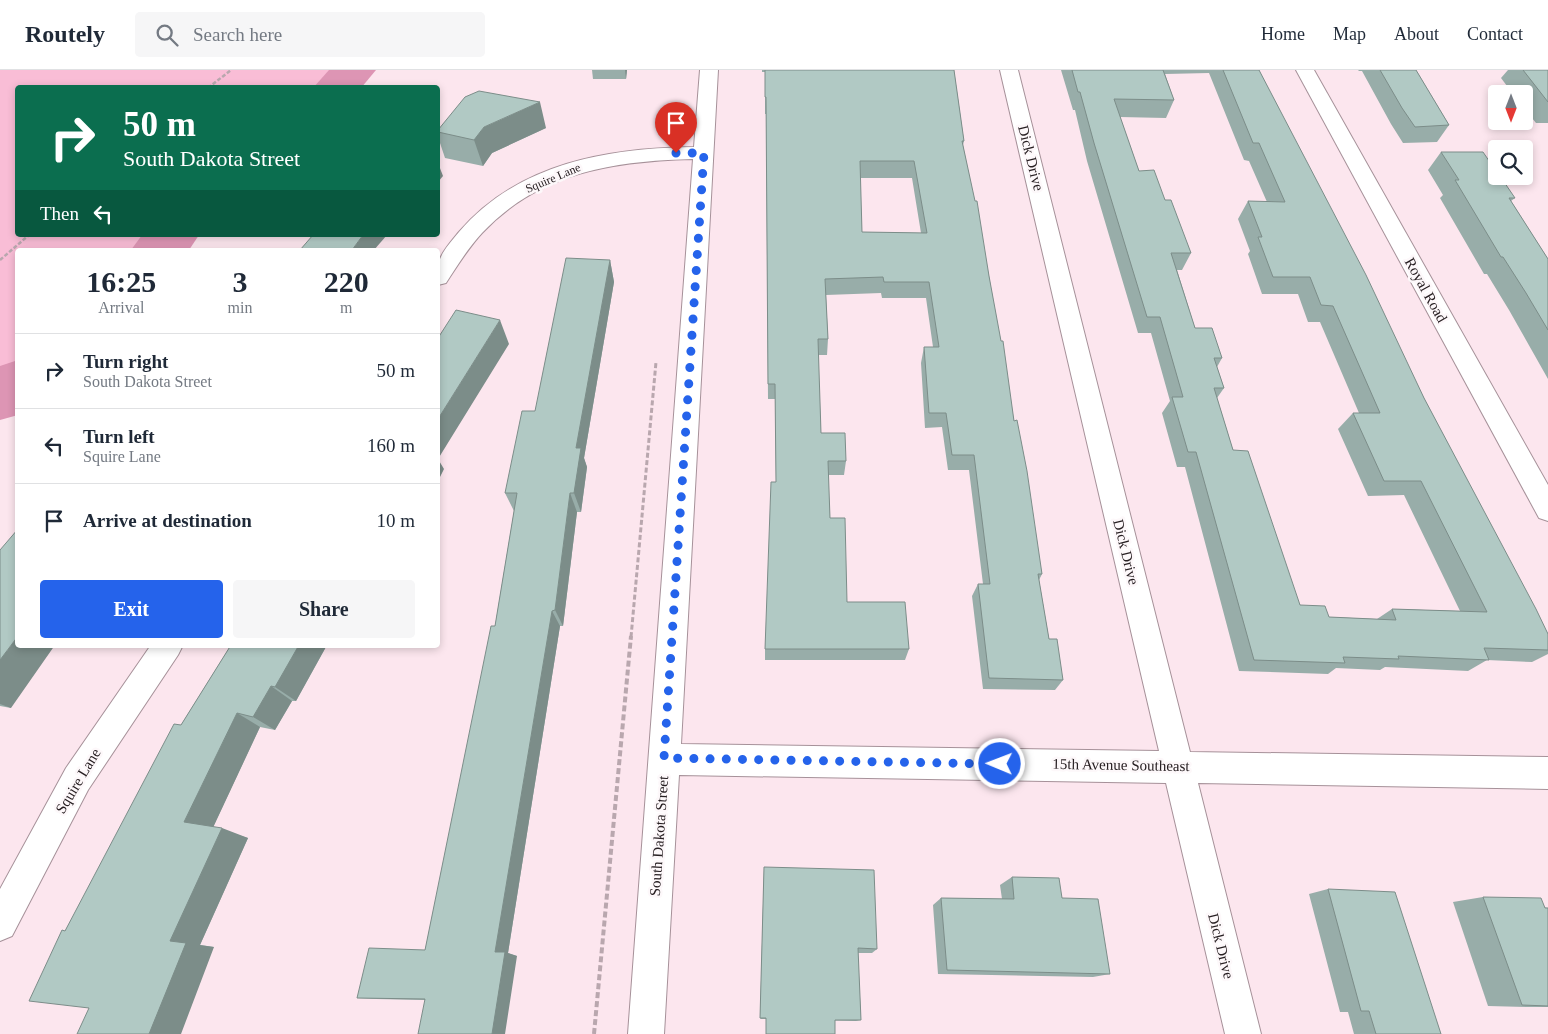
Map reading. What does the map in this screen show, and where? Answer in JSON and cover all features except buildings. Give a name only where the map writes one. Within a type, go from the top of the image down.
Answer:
[{"type":"street","name":"South Dakota Street","points":[[646,1034],[709,70]]},
{"type":"street","name":"Dick Drive","points":[[1009,70],[1243,1034]]},
{"type":"street","name":"Royal Road","points":[[1305,70],[1548,510]]},
{"type":"street","name":"Squire Lane","points":[[440,274],[462,244],[483,220],[509,198],[534,183],[564,170],[606,159],[630,155],[704,153]]},
{"type":"street","name":"Squire Lane","points":[[0,924],[77,779],[166,648]]},
{"type":"street","name":"15th Avenue Southeast","points":[[664,758],[1548,773]]},
{"type":"path","points":[[212,85],[231,70]]},
{"type":"path","points":[[0,260],[27,237]]},
{"type":"path","points":[[594,1034],[656,361]]},
{"type":"shaded area","points":[[0,70],[354,70],[337,85],[15,85],[15,237],[172,237],[159,248],[15,248],[15,384],[0,398]]},
{"type":"waterway","points":[[338,85],[354,70]]},
{"type":"waterway","points":[[159,248],[172,237]]},
{"type":"waterway","points":[[0,398],[15,385]]},
{"type":"route","points":[[676,153],[704,153],[664,758],[1000,764]]}]
